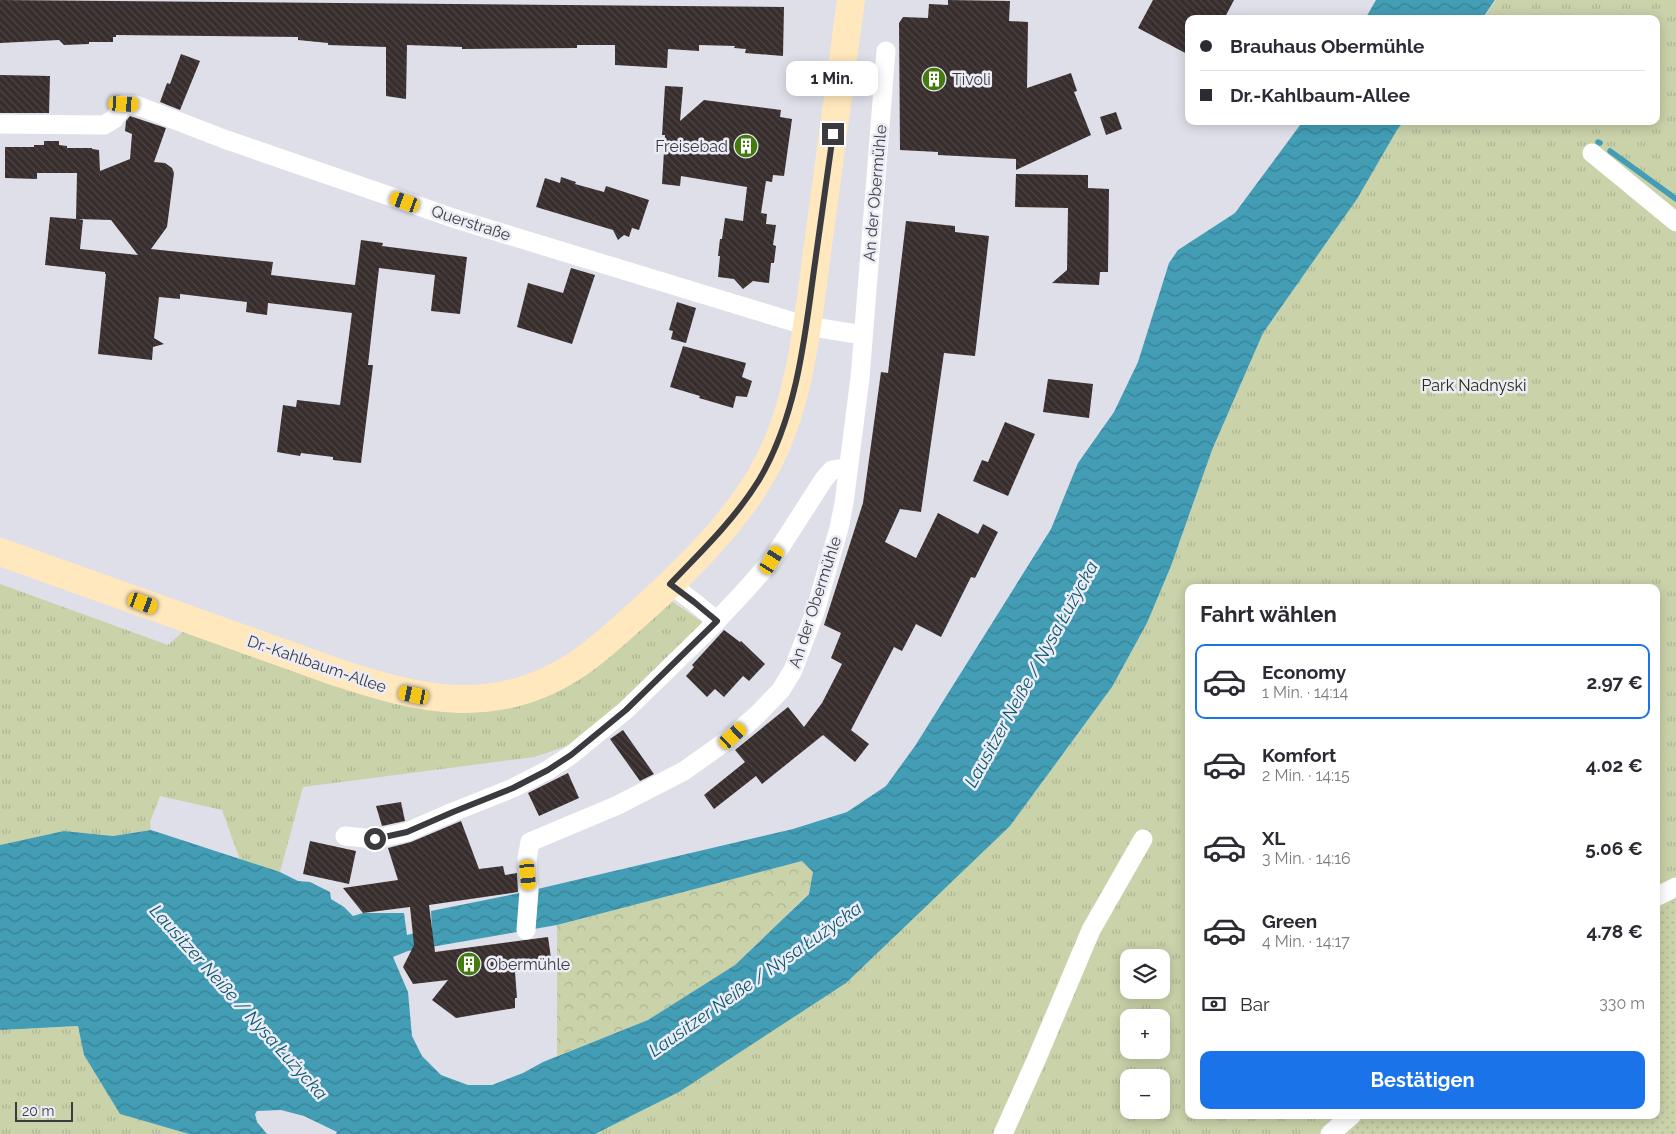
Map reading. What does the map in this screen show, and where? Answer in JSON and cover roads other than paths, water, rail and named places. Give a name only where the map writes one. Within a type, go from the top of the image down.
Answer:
[{"type":"main road","name":"Dr.-Kahlbaum-Allee","points":[[0,552],[363,681],[414,695],[448,699],[476,699],[502,696],[532,688],[574,667],[603,645],[670,584],[738,510],[766,467],[776,447],[787,416],[801,362],[851,0]]},
{"type":"street","name":"An der Obermühle","points":[[526,930],[530,891],[527,859],[530,842],[618,805],[684,771],[733,736],[757,715],[781,690],[800,655],[826,575],[844,503],[860,378],[886,52]]},
{"type":"street","name":"Querstraße","points":[[0,124],[104,124],[114,119],[124,104],[136,105],[224,139],[459,220],[807,326]]},
{"type":"street","points":[[1592,152],[1676,222]]},
{"type":"street","points":[[807,326],[863,335]]},
{"type":"street","points":[[345,836],[375,839],[407,832],[513,788],[548,770],[571,755],[626,710],[717,621],[772,560],[824,479],[832,470],[847,468]]},
{"type":"street","points":[[670,584],[717,621]]},
{"type":"street","points":[[1003,1134],[1091,930],[1143,839]]},
{"type":"street","points":[[1660,895],[1676,886]]},
{"type":"street","points":[[1330,1134],[1347,1119]]},
{"type":"water","points":[[1376,0],[1495,0],[1485,15],[1367,15]]},
{"type":"water","name":"Lausitzer Neiße / Nysa Łużycka","points":[[1300,125],[1401,125],[1357,199],[1263,333],[1212,450],[1171,566],[1147,623],[1112,687],[1010,826],[846,983],[679,1092],[595,1134],[336,1134],[337,1132],[304,1116],[281,1110],[257,1111],[255,1114],[257,1122],[267,1134],[189,1134],[120,1114],[84,1055],[78,1026],[0,1030],[0,845],[64,831],[113,836],[151,830],[280,872],[298,881],[310,882],[330,892],[331,899],[344,907],[353,916],[363,913],[404,913],[407,935],[432,929],[431,911],[529,891],[793,829],[847,812],[886,786],[915,746],[1051,529],[1078,463],[1114,412],[1138,362],[1169,263],[1178,250],[1235,213]],"holes":[[[802,861],[813,872],[809,894],[735,965],[648,1020],[543,1062],[523,1073],[492,1085],[468,1085],[441,1075],[422,1056],[412,1036],[408,992],[393,957],[408,951],[557,925]]]},
{"type":"waterway","points":[[1610,151],[1676,199]]},
{"type":"place","name":"Tivoli","points":[[934,79]]},
{"type":"place","name":"Freisebad","points":[[746,146]]},
{"type":"place","name":"Obermühle","points":[[469,964]]},
{"type":"park label","name":"Park Nadnyski","points":[[1474,385]]}]
